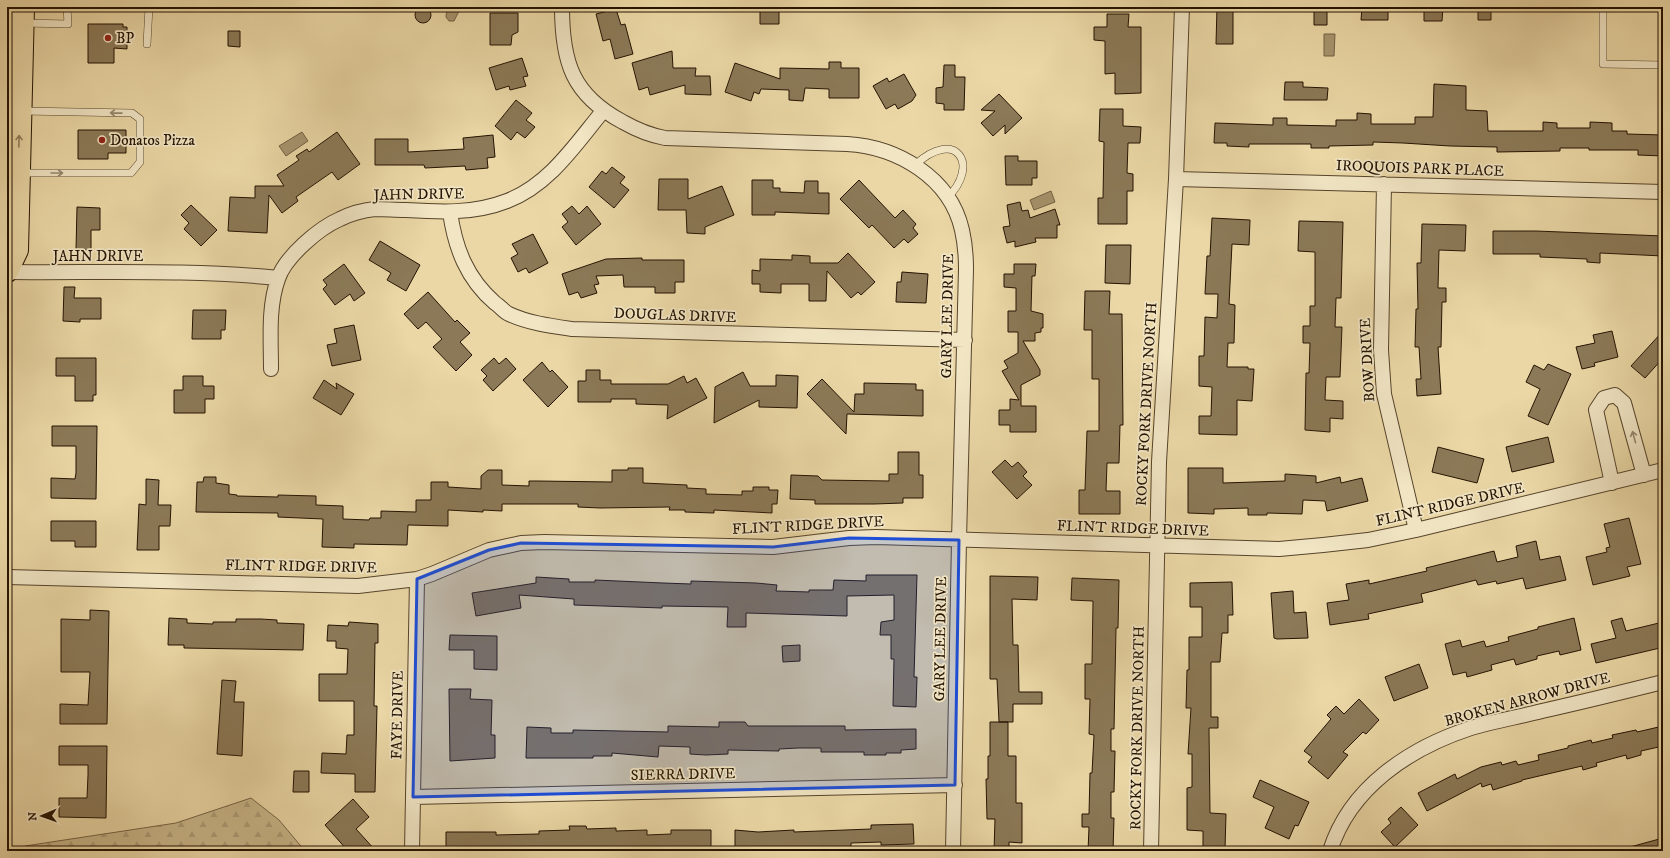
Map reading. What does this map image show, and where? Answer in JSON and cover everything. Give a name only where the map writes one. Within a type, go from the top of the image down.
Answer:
[{"type":"main road","points":[[7,271],[17,250],[14,211],[18,173],[23,15]]},
{"type":"street","name":"GARY LEE DRIVE","points":[[562,7],[562,31],[572,73],[584,92],[602,111],[651,136],[666,138],[864,145],[883,149],[915,165],[930,177],[947,198],[962,228],[965,248],[964,340],[953,851]]},
{"type":"street","name":"ROCKY FORK DRIVE NORTH","points":[[1151,851],[1159,462],[1176,179],[1182,7]]},
{"type":"street","name":"JAHN DRIVE","points":[[7,271],[251,275],[278,278],[288,261],[310,239],[340,219],[375,209],[450,212],[483,209],[508,200],[535,187],[564,159],[602,111]]},
{"type":"street","name":"IROQUOIS PARK PLACE","points":[[1176,179],[1663,192]]},
{"type":"street","name":"BOW DRIVE","points":[[1384,184],[1381,350],[1384,394],[1416,530]]},
{"type":"street","name":"DOUGLAS DRIVE","points":[[450,212],[453,231],[463,263],[482,292],[509,314],[546,326],[580,330],[964,340]]},
{"type":"street","points":[[271,369],[272,306],[278,278]]},
{"type":"street","points":[[1612,483],[1596,410],[1604,398],[1615,395],[1624,403],[1644,475]]},
{"type":"street","name":"FLINT RIDGE DRIVE","points":[[7,577],[140,579],[358,586],[417,579],[488,550],[521,543],[578,542],[773,547],[849,538],[1279,549],[1368,540],[1416,530],[1663,470]]},
{"type":"street","name":"FAYE DRIVE","points":[[412,851],[417,579]]},
{"type":"street","name":"BROKEN ARROW DRIVE","points":[[1330,851],[1333,842],[1348,814],[1369,786],[1402,760],[1435,742],[1472,728],[1663,682]]},
{"type":"street","name":"SIERRA DRIVE","points":[[413,797],[954,785]]},
{"type":"lane","points":[[23,15],[68,24],[67,7]]},
{"type":"lane","points":[[147,44],[149,7]]},
{"type":"lane","points":[[1603,7],[1603,64],[1663,65]]},
{"type":"lane","points":[[18,173],[131,173],[140,162],[140,118],[132,113],[20,111]]},
{"type":"lane","points":[[915,165],[928,154],[936,151],[949,150],[957,152],[960,156],[963,167],[962,176],[954,192],[947,198]]},
{"type":"highlighted area","points":[[849,538],[959,540],[955,785],[413,797],[417,579],[489,550],[521,543],[773,547]]},
{"type":"green space","points":[[251,798],[279,820],[305,851],[24,851],[25,846],[176,823]]},
{"type":"shaded area","points":[[447,7],[461,7],[454,21],[449,21],[446,17]]},
{"type":"shaded area","points":[[1324,34],[1335,34],[1334,56],[1324,56]]},
{"type":"shaded area","points":[[302,132],[308,141],[286,156],[279,146]]},
{"type":"shaded area","points":[[1051,191],[1055,202],[1034,210],[1030,200]]},
{"type":"building","points":[[423,7],[429,9],[431,15],[429,21],[423,23],[417,21],[415,15],[417,9]]},
{"type":"building","points":[[760,7],[779,7],[779,24],[760,24]]},
{"type":"building","points":[[1217,7],[1233,7],[1233,44],[1216,44]]},
{"type":"building","points":[[1314,7],[1327,7],[1327,25],[1314,25]]},
{"type":"building","points":[[1362,7],[1388,7],[1388,20],[1361,20]]},
{"type":"building","points":[[1424,7],[1443,7],[1442,21],[1424,21]]},
{"type":"building","points":[[1478,7],[1491,7],[1491,20],[1478,20]]},
{"type":"building","points":[[616,9],[621,25],[625,24],[633,54],[615,59],[610,39],[603,41],[596,14]]},
{"type":"building","points":[[490,13],[518,13],[518,32],[512,35],[511,45],[490,45]]},
{"type":"building","points":[[1107,14],[1129,14],[1128,27],[1141,27],[1141,93],[1115,94],[1115,73],[1105,74],[1105,41],[1094,40],[1094,27],[1107,27]]},
{"type":"building","name":"BP","points":[[88,24],[123,24],[123,27],[127,27],[127,49],[114,48],[114,63],[88,63]]},
{"type":"building","points":[[228,31],[240,31],[240,47],[228,46]]},
{"type":"building","points":[[672,51],[673,68],[696,68],[695,76],[710,76],[711,95],[685,94],[685,85],[650,95],[648,87],[639,90],[632,63]]},
{"type":"building","points":[[522,58],[528,76],[523,77],[526,86],[510,90],[509,86],[496,90],[489,68]]},
{"type":"building","points":[[829,62],[841,62],[841,68],[859,68],[859,98],[829,98],[829,89],[805,88],[803,101],[789,100],[789,90],[761,89],[759,94],[754,92],[751,101],[725,92],[735,63],[780,79],[780,68],[829,69]]},
{"type":"building","points":[[944,65],[955,65],[955,77],[965,77],[964,110],[944,110],[944,104],[936,103],[936,88],[943,87]]},
{"type":"building","points":[[904,74],[916,95],[912,101],[898,109],[895,104],[886,109],[873,86],[887,78],[889,82]]},
{"type":"building","points":[[1285,82],[1303,82],[1303,87],[1328,88],[1327,100],[1284,100]]},
{"type":"building","points":[[1434,84],[1466,86],[1466,110],[1487,111],[1488,131],[1543,131],[1543,122],[1557,123],[1557,128],[1590,128],[1590,122],[1612,123],[1612,131],[1627,131],[1627,134],[1663,135],[1663,156],[1638,155],[1638,150],[1589,150],[1589,148],[1560,148],[1560,151],[1497,152],[1497,147],[1373,142],[1373,145],[1329,146],[1329,148],[1311,148],[1311,144],[1249,144],[1249,147],[1227,146],[1227,143],[1214,143],[1215,123],[1273,125],[1273,118],[1287,118],[1287,125],[1336,126],[1336,120],[1357,120],[1357,113],[1371,114],[1371,124],[1415,124],[1415,117],[1433,117]]},
{"type":"building","points":[[999,94],[1022,118],[1005,134],[1005,125],[993,136],[981,123],[995,111],[981,110]]},
{"type":"building","points":[[516,100],[532,113],[526,120],[535,127],[525,138],[517,132],[511,140],[495,126]]},
{"type":"building","points":[[1100,109],[1123,109],[1123,126],[1141,127],[1140,143],[1128,143],[1127,173],[1133,174],[1133,191],[1127,191],[1127,224],[1098,224],[1098,198],[1103,198],[1104,142],[1099,141]]},
{"type":"building","name":"Donatos Pizza","points":[[78,130],[126,130],[126,153],[108,153],[108,159],[78,159]]},
{"type":"building","points":[[337,132],[360,164],[338,180],[332,172],[296,197],[298,201],[282,213],[269,195],[267,233],[228,231],[230,197],[255,198],[255,186],[284,186],[277,175],[299,160],[296,156],[307,149],[309,152]]},
{"type":"building","points":[[493,135],[495,157],[487,158],[488,168],[466,170],[465,166],[425,168],[424,165],[375,165],[375,139],[408,139],[408,152],[464,149],[463,138]]},
{"type":"building","points":[[1005,156],[1018,156],[1018,161],[1037,161],[1037,178],[1032,178],[1032,185],[1006,185]]},
{"type":"building","points":[[612,167],[625,177],[620,183],[629,190],[614,208],[589,187],[602,171],[606,174]]},
{"type":"building","points":[[659,179],[688,179],[688,199],[722,186],[734,215],[705,227],[705,234],[687,233],[686,210],[658,210]]},
{"type":"building","points":[[752,180],[773,180],[773,188],[780,188],[780,192],[804,193],[805,181],[818,181],[818,193],[829,193],[829,214],[775,212],[775,215],[752,215]]},
{"type":"building","points":[[859,180],[895,218],[903,210],[916,224],[913,228],[918,234],[908,243],[904,239],[894,248],[872,225],[869,228],[840,199]]},
{"type":"building","points":[[1020,202],[1022,211],[1028,210],[1030,218],[1055,209],[1060,225],[1057,225],[1057,238],[1035,238],[1036,242],[1015,247],[1015,241],[1007,243],[1003,227],[1010,226],[1007,205]]},
{"type":"building","points":[[191,205],[217,230],[201,246],[184,229],[189,223],[181,215]]},
{"type":"building","points":[[572,206],[579,214],[587,206],[601,224],[576,245],[562,227],[568,222],[562,214]]},
{"type":"building","points":[[77,207],[100,208],[100,230],[91,230],[91,250],[76,250]]},
{"type":"building","points":[[1212,218],[1250,220],[1249,245],[1232,244],[1229,304],[1235,305],[1234,343],[1228,343],[1227,367],[1248,367],[1248,369],[1254,369],[1252,401],[1237,400],[1237,435],[1199,434],[1199,416],[1211,416],[1212,387],[1199,386],[1199,356],[1204,356],[1205,317],[1217,318],[1218,294],[1205,294],[1207,256],[1210,256]]},
{"type":"building","points":[[1299,221],[1343,222],[1341,298],[1336,298],[1335,327],[1342,327],[1340,377],[1326,377],[1325,400],[1343,401],[1343,419],[1330,418],[1330,432],[1305,430],[1306,373],[1309,373],[1310,343],[1303,343],[1303,326],[1310,326],[1310,306],[1315,306],[1315,252],[1298,251]]},
{"type":"building","points":[[1422,224],[1466,225],[1465,251],[1439,250],[1438,288],[1446,288],[1446,302],[1442,302],[1441,347],[1438,347],[1441,394],[1417,396],[1416,379],[1421,379],[1419,347],[1415,347],[1416,309],[1418,309],[1417,263],[1421,263]]},
{"type":"building","points":[[1493,231],[1536,231],[1663,236],[1663,256],[1600,253],[1600,263],[1587,262],[1587,259],[1540,257],[1540,254],[1493,254]]},
{"type":"building","points":[[533,234],[548,263],[529,273],[526,268],[518,272],[511,258],[518,254],[512,244]]},
{"type":"building","points":[[380,241],[420,265],[406,291],[387,280],[391,273],[369,260]]},
{"type":"building","points":[[1106,245],[1131,245],[1130,284],[1105,283]]},
{"type":"building","points":[[848,253],[875,282],[861,295],[858,292],[851,298],[827,271],[826,301],[809,301],[809,284],[781,284],[781,293],[760,292],[760,284],[752,284],[752,270],[760,271],[760,259],[792,260],[792,255],[810,256],[810,263],[838,263]]},
{"type":"building","points":[[642,258],[642,260],[684,260],[684,282],[675,282],[675,293],[655,293],[655,287],[624,287],[623,275],[596,276],[599,284],[594,285],[597,293],[581,298],[578,292],[569,295],[562,274],[606,259]]},
{"type":"building","points":[[344,264],[365,293],[354,301],[350,294],[335,305],[323,289],[327,285],[323,280]]},
{"type":"building","points":[[1014,264],[1036,264],[1035,276],[1032,276],[1031,311],[1043,314],[1043,328],[1041,328],[1041,332],[1035,333],[1035,341],[1023,341],[1040,370],[1040,375],[1021,385],[1021,406],[1036,406],[1036,432],[1010,432],[1010,425],[999,425],[999,410],[1010,410],[1010,399],[1019,400],[1002,371],[1008,368],[1004,361],[1018,353],[1018,332],[1008,332],[1008,311],[1016,311],[1016,288],[1004,287],[1004,274],[1014,274]]},
{"type":"building","points":[[902,272],[928,274],[926,303],[896,302],[897,282],[901,282]]},
{"type":"building","points":[[64,287],[75,287],[74,298],[101,298],[101,319],[80,319],[80,322],[63,321]]},
{"type":"building","points":[[1085,291],[1110,291],[1109,314],[1122,314],[1123,425],[1120,425],[1119,463],[1107,463],[1106,491],[1120,491],[1120,514],[1079,514],[1079,490],[1085,490],[1087,431],[1099,431],[1099,379],[1092,379],[1092,330],[1084,330]]},
{"type":"building","points":[[428,292],[455,322],[457,320],[470,333],[460,342],[472,355],[456,371],[433,347],[442,339],[426,322],[418,329],[404,314]]},
{"type":"building","points":[[193,310],[226,310],[225,330],[221,330],[221,339],[192,339]]},
{"type":"building","points":[[354,325],[361,360],[332,366],[327,345],[337,343],[334,329]]},
{"type":"building","points":[[1612,331],[1618,357],[1594,363],[1595,366],[1582,369],[1576,347],[1595,343],[1593,335]]},
{"type":"building","points":[[1663,331],[1663,358],[1645,378],[1631,366]]},
{"type":"building","points":[[56,358],[96,358],[96,395],[93,395],[93,401],[75,401],[75,376],[56,376]]},
{"type":"building","points":[[494,358],[499,364],[506,358],[516,369],[493,391],[483,380],[487,376],[481,370]]},
{"type":"building","points":[[542,362],[550,372],[552,370],[568,387],[548,407],[523,380]]},
{"type":"building","points":[[1548,364],[1571,374],[1548,425],[1528,416],[1540,389],[1526,382],[1534,365],[1544,370]]},
{"type":"building","points":[[586,370],[600,370],[600,380],[611,380],[611,384],[668,384],[684,376],[687,383],[696,378],[707,398],[667,419],[668,405],[636,404],[636,399],[611,399],[611,402],[578,402],[578,381],[586,381]]},
{"type":"building","points":[[743,372],[750,386],[776,386],[776,375],[798,376],[797,408],[759,407],[759,400],[714,423],[715,387]]},
{"type":"building","points":[[183,376],[203,376],[203,386],[214,386],[214,399],[205,399],[205,413],[174,413],[174,390],[183,390]]},
{"type":"building","points":[[822,379],[854,412],[855,394],[864,394],[864,383],[916,384],[916,390],[923,390],[923,416],[847,414],[846,434],[807,394]]},
{"type":"building","points":[[324,380],[337,389],[336,383],[354,394],[341,415],[313,398]]},
{"type":"building","points":[[52,426],[97,426],[96,499],[51,498],[51,478],[75,479],[76,473],[76,446],[52,446]]},
{"type":"building","points":[[1548,437],[1554,462],[1512,472],[1506,447]]},
{"type":"building","points":[[1438,447],[1484,459],[1477,483],[1432,472]]},
{"type":"building","points":[[898,452],[919,452],[919,475],[923,475],[923,498],[903,498],[903,503],[874,504],[815,504],[815,500],[790,499],[791,475],[818,476],[822,480],[889,481],[889,474],[898,474]]},
{"type":"building","points":[[1005,460],[1012,467],[1018,462],[1027,472],[1023,476],[1032,485],[1017,499],[992,472]]},
{"type":"building","points":[[628,468],[643,468],[643,483],[687,485],[687,488],[706,489],[706,494],[742,495],[742,491],[753,491],[753,487],[769,487],[769,490],[778,490],[777,504],[772,504],[772,513],[714,510],[714,513],[669,510],[670,507],[600,508],[578,507],[578,504],[502,504],[502,511],[483,510],[483,512],[448,510],[448,526],[408,525],[407,545],[354,544],[354,548],[322,547],[323,519],[278,517],[278,513],[196,512],[197,482],[203,482],[204,477],[216,477],[216,483],[229,485],[229,494],[237,496],[278,497],[278,495],[316,496],[316,505],[343,506],[343,519],[369,520],[370,518],[381,518],[381,511],[416,512],[416,500],[431,500],[431,482],[448,482],[448,487],[481,489],[481,476],[488,470],[502,470],[502,485],[529,486],[529,481],[612,482],[612,470],[628,470]]},
{"type":"building","points":[[1188,468],[1223,468],[1223,483],[1285,481],[1285,474],[1316,476],[1316,483],[1340,477],[1341,483],[1362,478],[1368,501],[1327,511],[1325,501],[1303,500],[1302,514],[1267,513],[1267,515],[1248,515],[1248,508],[1214,509],[1214,514],[1188,513]]},
{"type":"building","points":[[146,479],[159,480],[158,505],[171,505],[170,526],[159,526],[159,550],[137,550],[139,504],[146,505]]},
{"type":"building","points":[[1629,518],[1641,564],[1627,567],[1630,576],[1593,585],[1586,557],[1607,552],[1606,548],[1610,547],[1604,524]]},
{"type":"building","points":[[51,521],[96,521],[96,547],[75,547],[75,541],[51,541]]},
{"type":"building","points":[[1536,541],[1540,560],[1560,556],[1566,580],[1526,589],[1523,578],[1497,584],[1496,581],[1478,585],[1476,580],[1421,594],[1423,602],[1368,614],[1369,619],[1330,625],[1327,603],[1349,600],[1346,584],[1369,580],[1369,584],[1427,571],[1426,568],[1494,551],[1497,562],[1518,557],[1516,546]]},
{"type":"building","points":[[866,575],[917,575],[914,677],[917,677],[916,707],[893,706],[894,659],[891,659],[891,635],[880,635],[881,622],[894,620],[894,595],[847,596],[847,616],[746,613],[746,627],[727,627],[728,607],[662,606],[662,608],[574,605],[574,599],[519,595],[521,608],[476,616],[472,593],[536,583],[536,577],[569,579],[569,582],[595,582],[595,580],[691,584],[691,581],[756,583],[777,585],[776,591],[809,592],[809,590],[833,590],[834,580],[866,581]]},
{"type":"building","points":[[990,576],[1038,577],[1037,600],[1012,599],[1013,645],[1018,645],[1019,692],[1042,692],[1042,704],[1013,704],[1013,722],[999,722],[997,679],[990,679]]},
{"type":"building","points":[[1072,578],[1119,580],[1118,628],[1116,628],[1114,729],[1111,729],[1111,751],[1115,751],[1114,792],[1111,792],[1111,818],[1114,818],[1113,851],[1088,851],[1089,827],[1082,827],[1082,814],[1089,814],[1090,773],[1092,773],[1094,735],[1089,734],[1090,699],[1085,699],[1085,664],[1092,664],[1093,601],[1071,600]]},
{"type":"building","points":[[1232,582],[1233,615],[1228,615],[1228,633],[1222,633],[1220,662],[1211,662],[1211,717],[1218,717],[1218,728],[1209,728],[1210,813],[1226,814],[1225,849],[1203,848],[1203,831],[1187,830],[1187,788],[1192,787],[1192,754],[1188,754],[1191,708],[1186,708],[1187,670],[1189,670],[1189,637],[1202,637],[1202,607],[1190,607],[1190,583]]},
{"type":"building","points":[[1293,591],[1294,613],[1306,612],[1308,638],[1274,638],[1271,593]]},
{"type":"building","points":[[90,610],[109,611],[107,724],[60,724],[60,704],[88,705],[90,672],[61,672],[61,619],[90,620]]},
{"type":"building","points":[[169,618],[187,619],[187,623],[213,624],[213,622],[236,622],[236,619],[261,619],[277,620],[277,623],[304,624],[303,650],[184,648],[184,645],[168,645]]},
{"type":"building","points":[[1574,618],[1581,650],[1560,655],[1559,651],[1537,656],[1537,659],[1516,665],[1514,659],[1491,665],[1492,670],[1467,677],[1466,672],[1453,675],[1445,644],[1460,640],[1462,647],[1484,641],[1486,647],[1509,641],[1508,637],[1538,629],[1538,627]]},
{"type":"building","points":[[1622,618],[1626,631],[1663,622],[1663,642],[1659,643],[1660,648],[1596,663],[1591,644],[1616,638],[1611,621]]},
{"type":"building","points":[[349,622],[378,624],[378,643],[375,643],[374,706],[377,706],[375,792],[355,792],[355,774],[321,773],[322,753],[346,754],[347,735],[354,735],[354,701],[319,701],[319,674],[347,674],[348,649],[336,648],[336,641],[327,641],[328,625],[348,626]]},
{"type":"building","points":[[450,635],[497,636],[497,670],[474,669],[474,650],[449,650]]},
{"type":"building","points":[[800,645],[800,661],[783,662],[782,646]]},
{"type":"building","points":[[1419,664],[1428,688],[1394,701],[1385,677]]},
{"type":"building","points":[[222,680],[236,681],[234,702],[244,702],[242,756],[217,754]]},
{"type":"building","points":[[449,689],[471,689],[470,699],[492,700],[491,735],[495,735],[495,758],[450,761]]},
{"type":"building","points":[[1359,699],[1379,720],[1366,734],[1363,732],[1343,752],[1348,755],[1328,779],[1308,762],[1312,757],[1304,751],[1331,719],[1327,715],[1336,706],[1344,714]]},
{"type":"building","points":[[719,722],[745,722],[748,726],[845,726],[845,730],[916,729],[916,749],[901,750],[901,753],[886,753],[886,755],[864,755],[864,752],[821,752],[821,748],[798,748],[779,749],[779,751],[728,750],[728,754],[706,755],[690,754],[690,747],[659,746],[658,757],[612,753],[612,756],[593,756],[593,758],[526,758],[527,727],[551,728],[551,733],[573,733],[573,730],[668,732],[668,726],[719,727]]},
{"type":"building","points":[[990,722],[1008,722],[1008,756],[1016,756],[1016,803],[1022,803],[1022,843],[1009,842],[1009,851],[994,851],[995,819],[987,819],[986,779],[988,779],[988,756],[990,756]]},
{"type":"building","points":[[1663,726],[1663,746],[1641,751],[1641,755],[1627,759],[1626,755],[1596,763],[1597,766],[1583,770],[1582,766],[1522,780],[1493,790],[1491,784],[1482,787],[1481,783],[1427,811],[1418,793],[1455,774],[1457,779],[1481,767],[1501,762],[1502,765],[1516,761],[1518,765],[1539,760],[1538,755],[1568,748],[1568,746],[1591,740],[1592,743],[1613,738],[1612,735],[1636,730],[1637,732]]},
{"type":"building","points":[[59,746],[107,746],[106,818],[59,817],[59,798],[87,798],[88,765],[59,765]]},
{"type":"building","points":[[294,771],[309,771],[309,792],[293,792]]},
{"type":"building","points":[[1260,780],[1309,802],[1298,826],[1295,825],[1289,839],[1265,828],[1274,807],[1253,797]]},
{"type":"building","points":[[353,799],[369,817],[356,829],[376,851],[348,851],[325,825]]},
{"type":"building","points":[[1401,807],[1418,825],[1395,847],[1381,832],[1391,823],[1388,819]]},
{"type":"building","points":[[913,824],[914,844],[881,845],[881,842],[851,843],[851,851],[735,851],[735,830],[758,832],[794,830],[794,832],[871,829],[871,825]]},
{"type":"building","points":[[569,826],[586,826],[587,829],[616,828],[616,831],[647,830],[647,835],[671,834],[671,830],[711,830],[711,851],[446,851],[446,832],[496,832],[496,835],[539,834],[539,831],[570,830]]},
{"type":"building","points":[[1663,838],[1663,851],[1630,851],[1630,847]]},
{"type":"place","name":"BP","points":[[108,38]]},
{"type":"place","name":"Donatos Pizza","points":[[102,140]]}]
